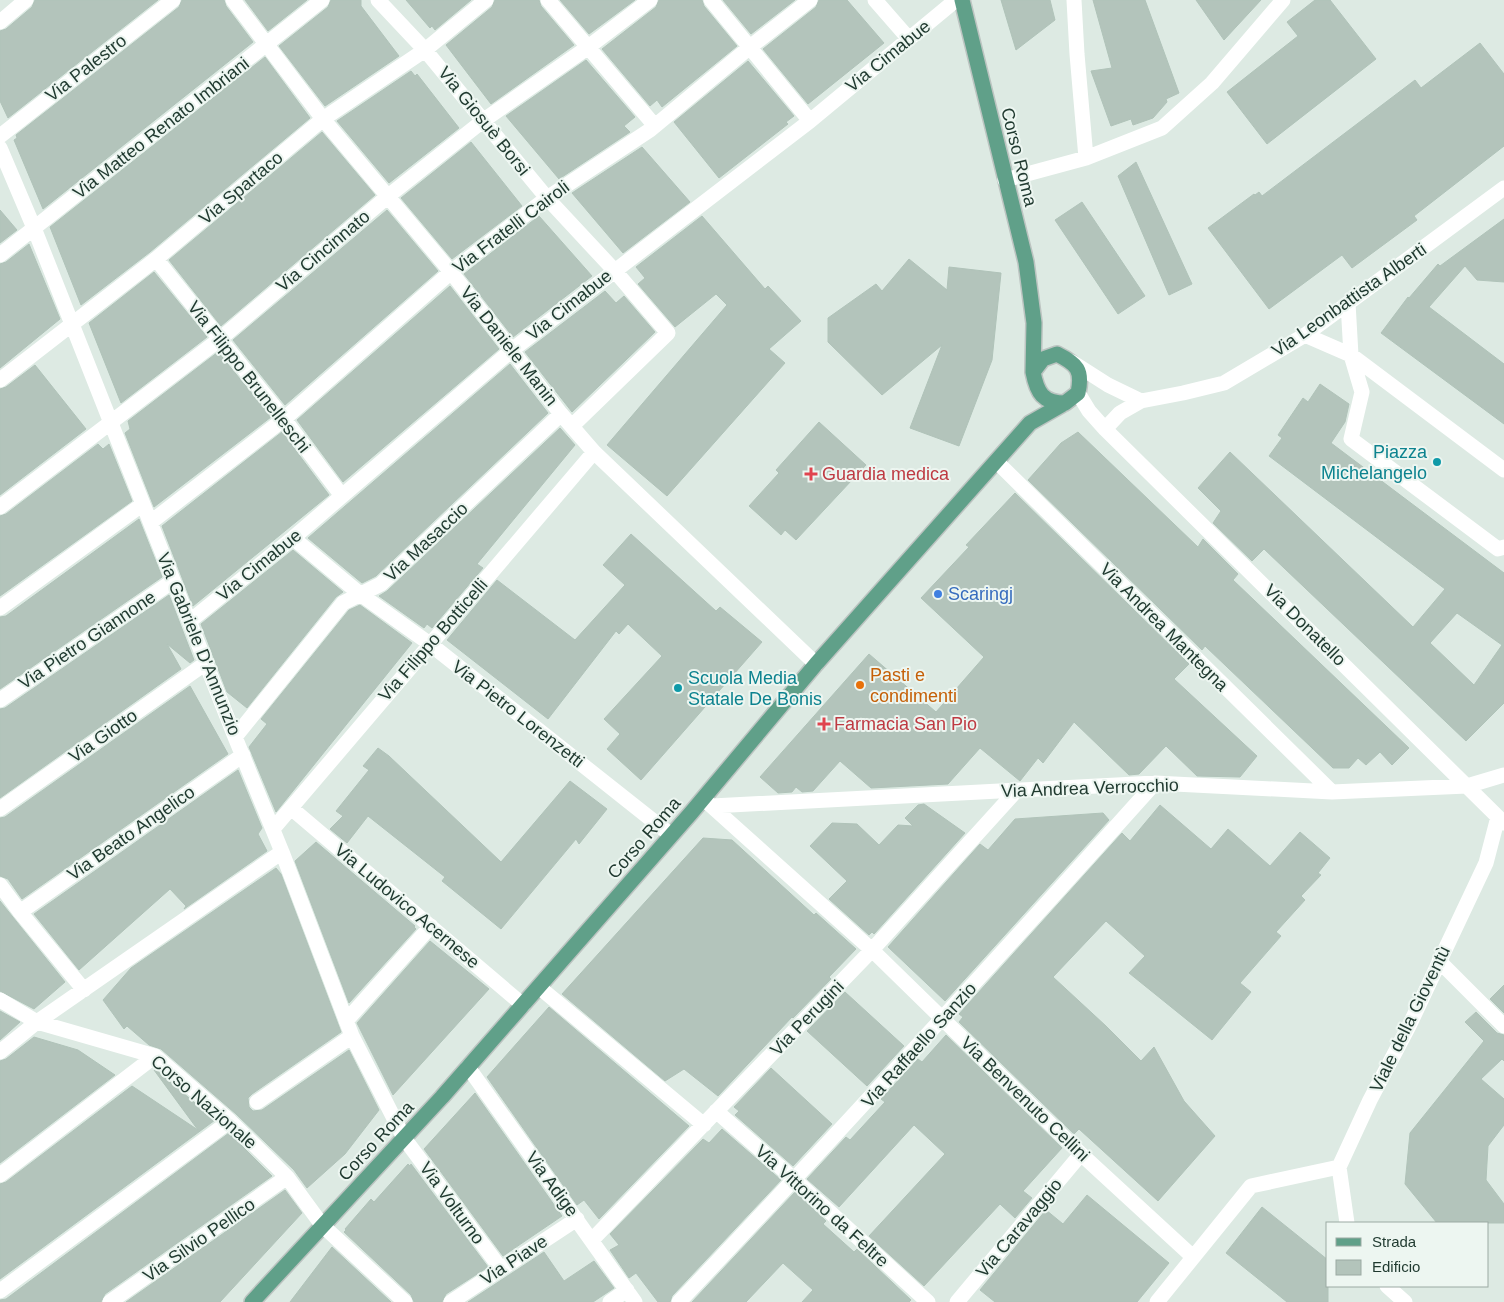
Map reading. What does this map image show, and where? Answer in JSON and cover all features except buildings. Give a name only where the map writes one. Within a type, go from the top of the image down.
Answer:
[{"type":"main road","name":"Corso Roma","points":[[962,0],[1026,262],[1034,323],[1033,372]]},
{"type":"main road","name":"Corso Roma","points":[[1034,323],[1046,343],[1057,354]]},
{"type":"main road","points":[[1057,354],[1072,362],[1080,374],[1079,388],[1065,403],[1054,403],[1044,397],[1036,387],[1033,372],[1043,359],[1057,354]]},
{"type":"main road","name":"Corso Roma","points":[[252,1302],[468,1067],[671,835],[707,802],[816,664],[1030,424],[1065,403]]},
{"type":"street","points":[[0,22],[26,0]]},
{"type":"street","name":"Via Palestro","points":[[0,136],[173,0]]},
{"type":"street","name":"Via Daniele Manin","points":[[233,0],[324,119],[451,272],[561,414],[594,452],[816,664]]},
{"type":"street","name":"Via Matteo Renato Imbriani","points":[[0,255],[322,0]]},
{"type":"street","name":"Via Giosuè Borsi","points":[[378,0],[425,50],[547,198],[614,270],[668,333],[572,426]]},
{"type":"street","name":"Via Spartaco","points":[[0,380],[156,259],[324,119],[425,50],[486,0]]},
{"type":"street","points":[[548,0],[655,126]]},
{"type":"street","name":"Via Cincinnato","points":[[0,507],[220,339],[387,197],[484,120],[587,48],[650,0]]},
{"type":"street","points":[[711,0],[810,120]]},
{"type":"street","name":"Via Fratelli Cairoli","points":[[151,522],[284,419],[451,272],[547,198],[655,126],[810,0]]},
{"type":"street","points":[[875,0],[910,39]]},
{"type":"street","name":"Via Cimabue","points":[[190,621],[293,538],[512,350],[810,120],[956,0]]},
{"type":"street","points":[[1074,0],[1086,158]]},
{"type":"street","points":[[1005,180],[1086,158],[1162,128],[1212,83],[1283,0]]},
{"type":"street","name":"Via Gabriele D'Annunzio","points":[[0,148],[34,228],[273,829],[352,1036],[404,1138]]},
{"type":"street","name":"Via Leonbattista Alberti","points":[[1105,428],[1120,413],[1141,401],[1183,394],[1224,383],[1305,335],[1504,188]]},
{"type":"street","name":"Via Filippo Brunelleschi","points":[[156,259],[284,419],[342,496]]},
{"type":"street","points":[[1348,303],[1351,355],[1362,392],[1351,439],[1498,549],[1504,547]]},
{"type":"street","points":[[1305,335],[1351,355],[1504,470]]},
{"type":"street","points":[[1072,362],[1108,385],[1141,401]]},
{"type":"street","points":[[1105,428],[1089,410],[1079,388],[1108,386],[1141,401]]},
{"type":"street","points":[[1065,403],[1105,428]]},
{"type":"street","name":"Via Masaccio","points":[[235,737],[344,602],[381,584],[561,414]]},
{"type":"street","name":"Via Donatello","points":[[1105,428],[1501,820]]},
{"type":"street","name":"Via Filippo Botticelli","points":[[273,829],[594,452]]},
{"type":"street","name":"Via Andrea Mantegna","points":[[997,462],[1332,792]]},
{"type":"street","points":[[0,608],[143,504]]},
{"type":"street","name":"Via Pietro Lorenzetti","points":[[293,538],[360,594],[430,644],[671,835]]},
{"type":"street","name":"Via Pietro Giannone","points":[[0,700],[173,581]]},
{"type":"street","name":"Via Giotto","points":[[0,809],[206,664]]},
{"type":"street","name":"Via Beato Angelico","points":[[20,912],[243,755]]},
{"type":"street","name":"Via Andrea Verrocchio","points":[[707,802],[1016,791],[1155,783],[1332,792],[1467,786],[1504,775]]},
{"type":"street","name":"Via Raffaello Sanzio","points":[[679,1302],[795,1180],[942,1020],[1155,783]]},
{"type":"street","name":"Via Perugini","points":[[592,1240],[872,950],[1016,791]]},
{"type":"street","name":"Via Benvenuto Cellini","points":[[707,802],[872,950],[1081,1154],[1194,1257]]},
{"type":"street","name":"Via Ludovico Acernese","points":[[291,808],[523,1005]]},
{"type":"street","name":"Viale della Gioventù","points":[[1339,1167],[1370,1100],[1409,1026],[1486,863],[1501,820]]},
{"type":"street","points":[[0,1052],[36,1022],[282,852]]},
{"type":"street","points":[[0,885],[84,990]]},
{"type":"street","points":[[346,1021],[431,926]]},
{"type":"street","points":[[1439,961],[1504,1026]]},
{"type":"street","points":[[538,987],[704,1125]]},
{"type":"street","name":"Corso Nazionale","points":[[0,1000],[36,1022],[155,1056],[230,1121],[287,1177]]},
{"type":"street","points":[[257,1102],[352,1036]]},
{"type":"street","points":[[0,1175],[155,1056]]},
{"type":"street","name":"Via Adige","points":[[468,1067],[631,1296]]},
{"type":"street","name":"Via Vittorino da Feltre","points":[[716,1111],[795,1180],[928,1302]]},
{"type":"street","points":[[0,1291],[230,1121]]},
{"type":"street","name":"Via Volturno","points":[[404,1138],[501,1269]]},
{"type":"street","name":"Via Caravaggio","points":[[957,1302],[1081,1154]]},
{"type":"street","points":[[1157,1302],[1251,1186],[1339,1167],[1347,1222]]},
{"type":"street","points":[[287,1177],[322,1225],[405,1302]]},
{"type":"street","name":"Via Silvio Pellico","points":[[110,1302],[287,1177]]},
{"type":"street","name":"Via Piave","points":[[451,1302],[577,1219]]},
{"type":"street","points":[[1388,1287],[1405,1302]]},
{"type":"street","points":[[610,1302],[631,1296]]},
{"type":"place","name":"Piazza Michelangelo","points":[[1437,462]]},
{"type":"place","name":"Guardia medica","points":[[811,474]]},
{"type":"place","name":"Scaringj","points":[[938,594]]},
{"type":"place","name":"Pasti e condimenti","points":[[860,685]]},
{"type":"place","name":"Scuola Media Statale De Bonis","points":[[678,688]]},
{"type":"place","name":"Farmacia San Pio","points":[[824,724]]}]
